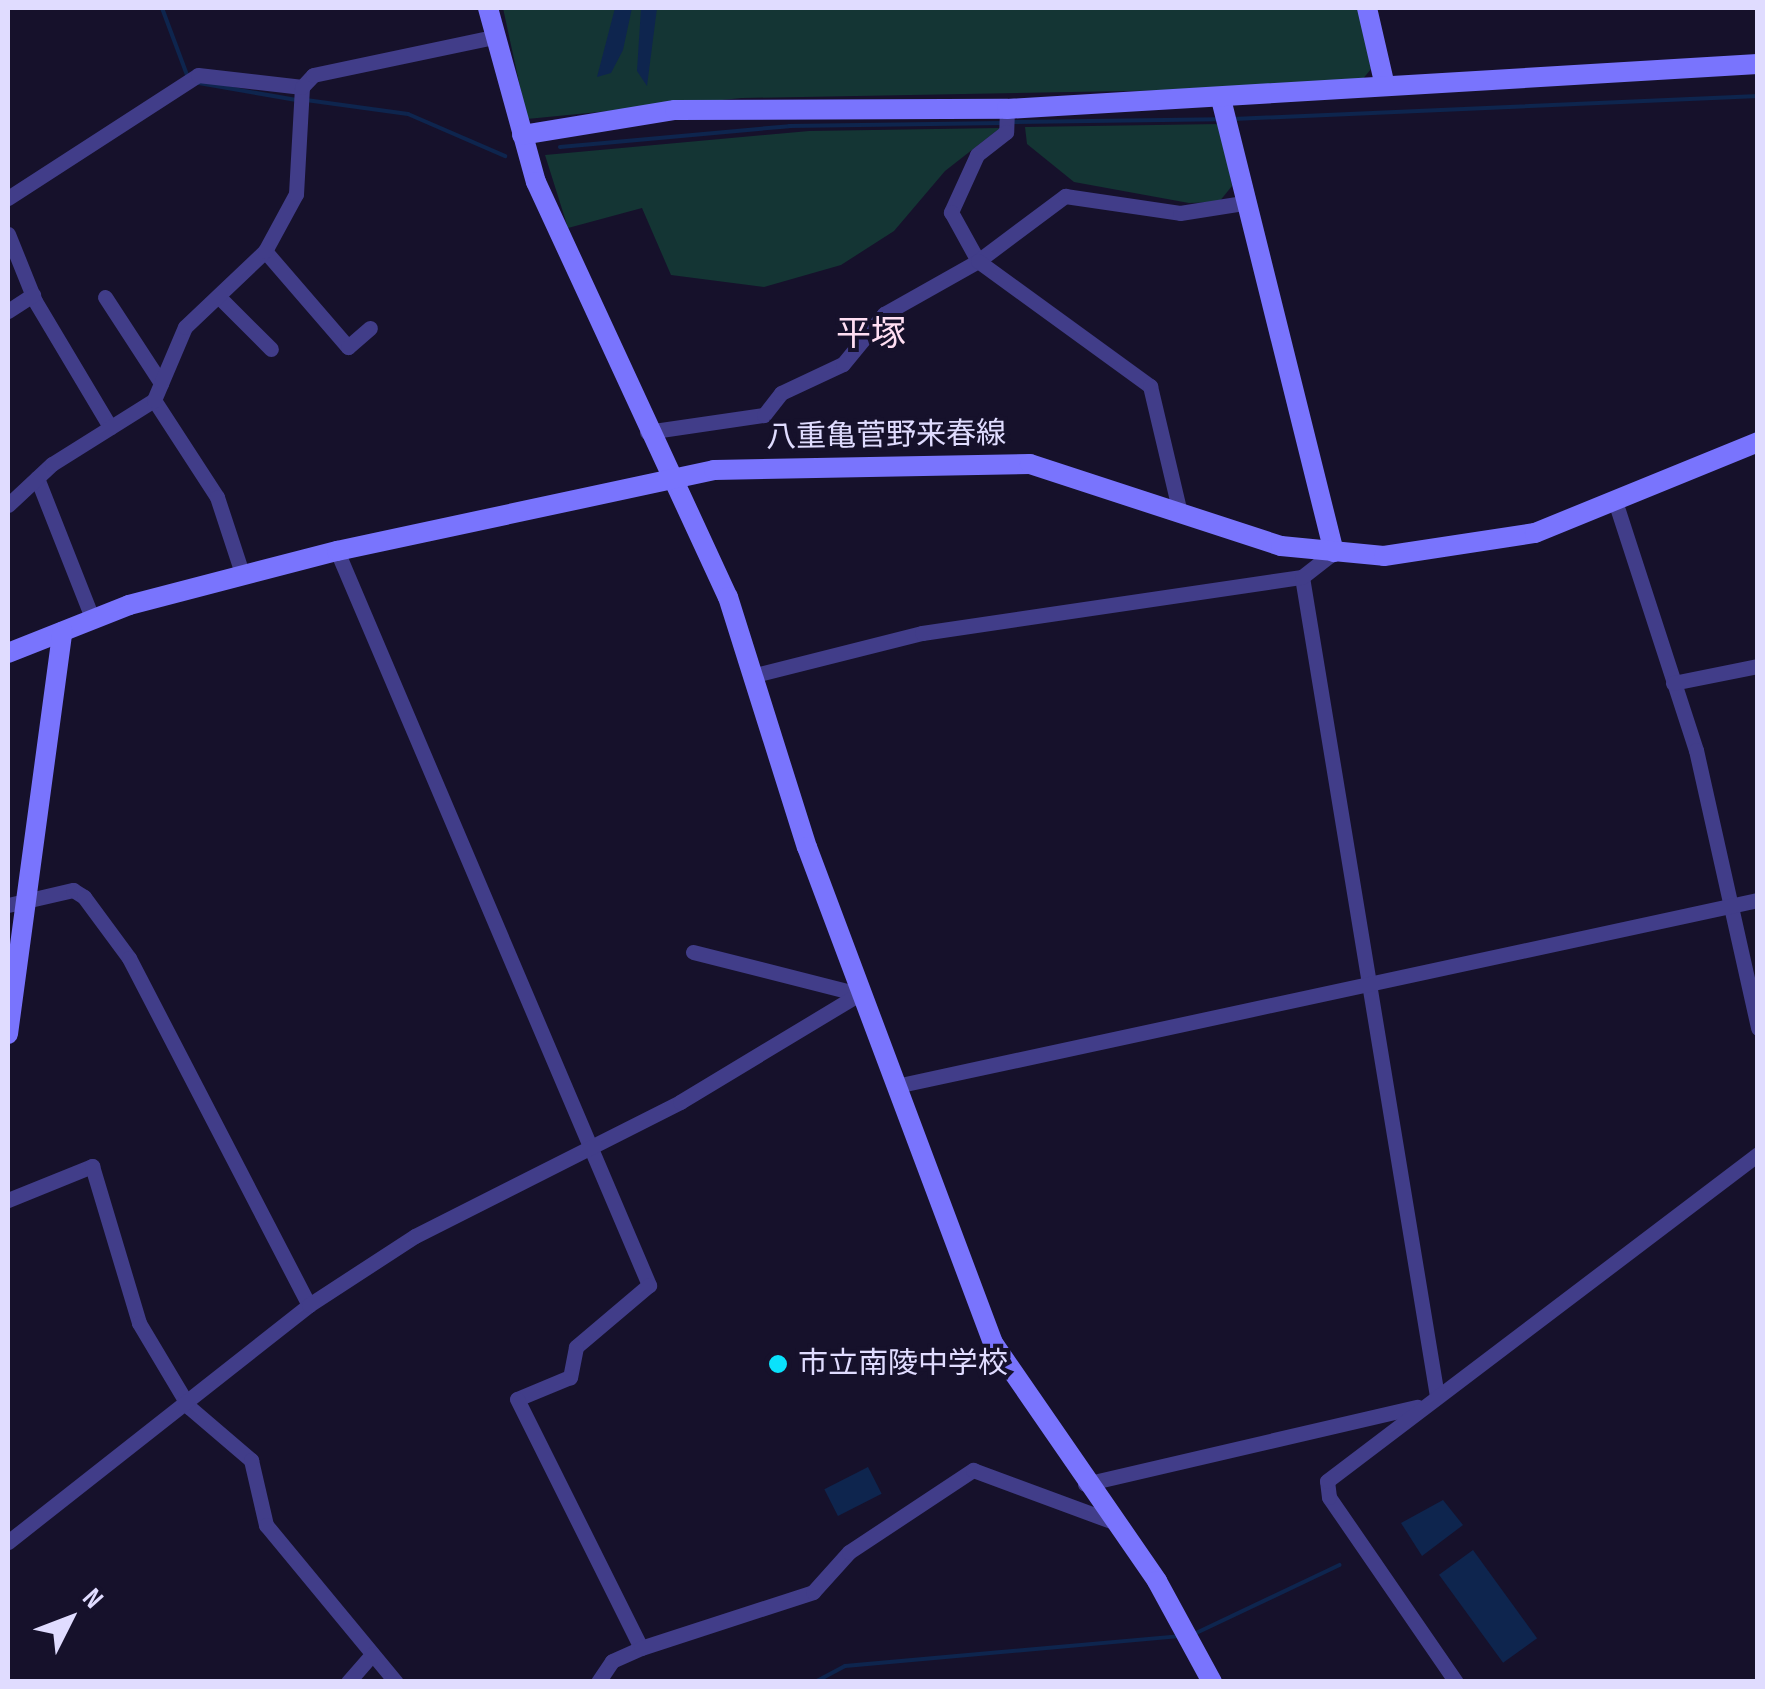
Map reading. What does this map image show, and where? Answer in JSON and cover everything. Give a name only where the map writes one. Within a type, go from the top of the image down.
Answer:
[{"type":"street","points":[[488,8],[522,135],[666,477],[728,597],[861,993],[993,1342],[1188,1635],[1212,1682]]},
{"type":"street","points":[[1367,8],[1385,86]]},
{"type":"street","points":[[8,198],[198,75],[302,87],[328,66],[494,37]]},
{"type":"street","points":[[522,135],[675,110],[1007,109],[1224,115],[1385,86],[1758,64]]},
{"type":"street","points":[[8,505],[37,478],[154,400],[185,327],[220,298],[265,251],[296,194],[302,87]]},
{"type":"street","points":[[1007,109],[1006,132],[977,155],[951,212],[978,261],[1150,386],[1180,513]]},
{"type":"street","points":[[755,675],[922,633],[1302,577],[1334,552],[1243,203],[1224,115]]},
{"type":"street","points":[[648,432],[764,415],[781,394],[843,364],[884,314],[978,261],[1064,196],[1180,213],[1243,203]]},
{"type":"street","points":[[8,234],[33,295],[110,427]]},
{"type":"street","points":[[265,251],[348,347],[370,328]]},
{"type":"street","points":[[8,310],[33,295]]},
{"type":"street","points":[[105,297],[161,383]]},
{"type":"street","points":[[220,298],[271,349]]},
{"type":"street","points":[[154,400],[217,497],[243,576]]},
{"type":"street","name":"八重亀菅野来春線","points":[[8,653],[93,620],[243,576],[666,477],[1030,464],[1280,546],[1334,552],[1464,549],[1614,501],[1758,442]]},
{"type":"street","points":[[37,478],[93,620]]},
{"type":"street","points":[[1614,501],[1673,683],[1758,1028]]},
{"type":"street","points":[[337,551],[649,1285],[576,1347],[570,1376],[517,1399],[641,1648]]},
{"type":"street","points":[[1302,577],[1437,1396]]},
{"type":"street","points":[[8,1034],[17,903],[62,632]]},
{"type":"street","points":[[1673,683],[1758,666]]},
{"type":"street","points":[[17,903],[73,890],[129,958],[310,1305]]},
{"type":"street","points":[[896,1086],[1758,900]]},
{"type":"street","points":[[694,952],[861,993]]},
{"type":"street","points":[[8,1542],[189,1407],[310,1305],[414,1236],[587,1145],[680,1102],[861,993]]},
{"type":"street","points":[[1456,1682],[1324,1490],[1423,1406],[1758,1154]]},
{"type":"street","points":[[8,1200],[92,1166],[139,1323],[189,1407],[251,1460],[266,1525],[396,1682]]},
{"type":"street","points":[[1085,1484],[1423,1406]]},
{"type":"street","points":[[598,1682],[612,1661],[641,1648],[814,1592],[849,1552],[974,1470],[1116,1524]]},
{"type":"street","points":[[348,1682],[372,1654]]},
{"type":"green space","points":[[503,8],[1358,8],[1371,69],[1362,80],[1238,89],[742,98],[527,119]]},
{"type":"green space","points":[[1220,124],[1232,186],[1219,202],[1189,203],[1074,182],[1027,144],[1025,127]]},
{"type":"green space","points":[[1000,128],[945,171],[894,231],[841,265],[764,287],[671,275],[642,208],[568,228],[545,155],[809,131]]},
{"type":"water","points":[[615,8],[632,8],[623,50],[611,73],[597,77]]},
{"type":"water","points":[[641,8],[657,8],[647,86],[637,71]]},
{"type":"water","points":[[868,1467],[882,1494],[838,1516],[824,1489]]},
{"type":"water","points":[[1443,1500],[1463,1525],[1422,1556],[1401,1523]]},
{"type":"water","points":[[1473,1550],[1537,1638],[1503,1663],[1439,1575]]},
{"type":"waterway","points":[[162,8],[187,75]]},
{"type":"waterway","points":[[193,82],[296,100]]},
{"type":"waterway","points":[[1233,119],[1758,96]]},
{"type":"waterway","points":[[306,100],[408,114],[505,156]]},
{"type":"waterway","points":[[1013,122],[1218,119]]},
{"type":"waterway","points":[[560,147],[789,126],[1003,123]]},
{"type":"waterway","points":[[1194,1634],[1339,1565]]},
{"type":"waterway","points":[[815,1682],[845,1666],[1180,1636]]},
{"type":"place","name":"市立南陵中学校","points":[[778,1364]]},
{"type":"district","name":"平塚","points":[[871,335]]}]
